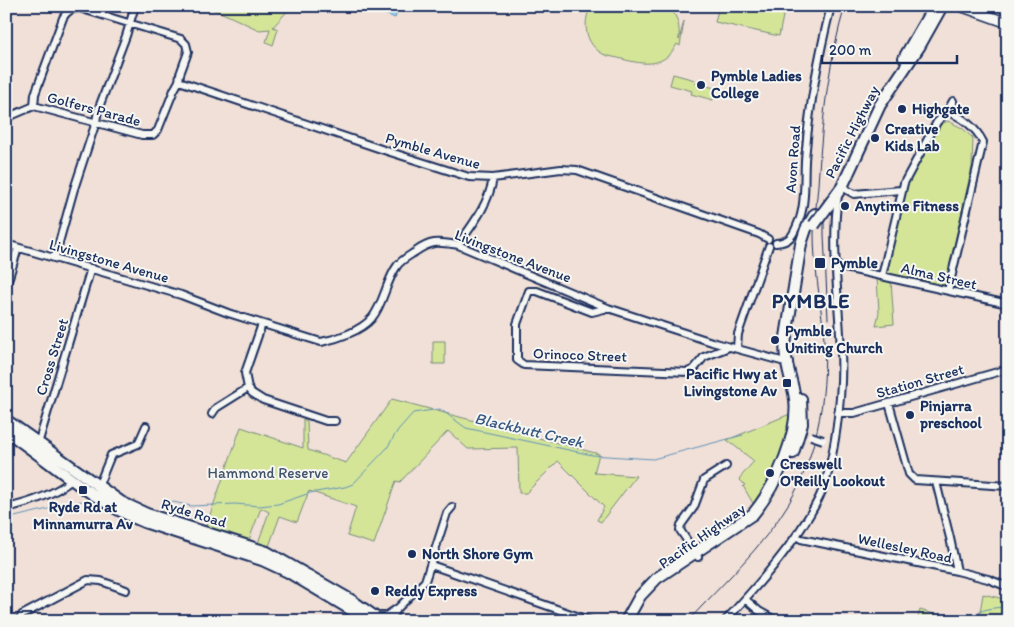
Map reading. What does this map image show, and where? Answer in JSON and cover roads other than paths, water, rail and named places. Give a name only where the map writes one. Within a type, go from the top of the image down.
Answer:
[{"type":"highway","name":"Pacific Highway","points":[[626,621],[648,586],[666,572],[749,524],[763,510],[777,490],[796,432],[802,424],[802,405],[784,348],[800,251],[806,229],[815,214],[830,206],[874,105],[922,29],[934,6]]},
{"type":"highway","name":"Pacific Highway","points":[[788,362],[808,239],[814,225],[830,206],[840,190],[880,105],[928,33],[942,6]]},
{"type":"highway","name":"Ryde Road","points":[[6,420],[36,447],[111,506],[129,516],[262,560],[376,619]]},
{"type":"highway","name":"Ryde Road","points":[[6,430],[36,447]]},
{"type":"highway","name":"Ryde Road","points":[[75,476],[98,487],[121,502],[147,514],[267,552],[296,568],[376,619]]},
{"type":"highway","name":"Pacific Highway","points":[[632,621],[652,591],[697,555]]},
{"type":"main road","points":[[960,6],[1008,23]]},
{"type":"street","points":[[55,257],[98,110],[126,36],[135,6]]},
{"type":"street","name":"Avon Road","points":[[776,243],[790,239],[801,213],[805,152],[811,105],[818,57],[831,6]]},
{"type":"street","name":"Golfers Parade","points":[[79,8],[129,24],[181,38],[186,44],[188,52],[179,81],[158,130],[154,135],[142,135],[34,106],[35,94],[63,18],[67,12],[79,8]]},
{"type":"street","name":"Pymble Avenue","points":[[179,81],[469,177],[493,178],[561,169],[577,170],[759,234],[768,243],[774,238],[776,243]]},
{"type":"street","points":[[882,276],[901,190],[937,122],[947,112],[953,101]]},
{"type":"street","points":[[6,118],[34,106]]},
{"type":"street","points":[[947,112],[954,114],[977,131],[983,142],[948,291]]},
{"type":"street","points":[[458,245],[480,216],[493,178]]},
{"type":"street","points":[[840,190],[854,194],[901,190]]},
{"type":"street","points":[[725,621],[796,536],[819,497],[829,467],[838,413],[842,355],[830,206]]},
{"type":"street","name":"Livingstone Avenue","points":[[6,244],[181,295],[316,342],[332,340],[363,326],[372,318],[396,268],[404,259],[431,243],[458,245],[608,308],[734,348],[788,362]]},
{"type":"street","points":[[734,348],[768,243]]},
{"type":"street","points":[[6,287],[18,248]]},
{"type":"street","name":"Alma Street","points":[[836,266],[1008,304]]},
{"type":"street","name":"Cross Street","points":[[36,447],[91,268]]},
{"type":"street","name":"Orinoco Street","points":[[608,308],[592,312],[537,291],[529,290],[517,324],[517,360],[524,365],[688,372],[694,369],[704,357],[734,348]]},
{"type":"street","points":[[262,324],[245,373],[248,388],[252,393],[264,400],[326,421],[335,421]]},
{"type":"street","name":"Station Street","points":[[838,413],[854,413],[1008,369]]},
{"type":"street","points":[[212,414],[216,408],[248,388]]},
{"type":"street","points":[[889,403],[909,474],[912,478],[919,481],[1008,486]]},
{"type":"street","points":[[98,487],[109,458],[114,453],[138,444],[146,426]]},
{"type":"street","points":[[796,432],[833,442]]},
{"type":"street","points":[[697,555],[680,530],[680,525],[694,507],[704,480],[726,466]]},
{"type":"street","points":[[6,508],[21,505],[62,488],[75,476]]},
{"type":"street","points":[[936,482],[956,571]]},
{"type":"street","points":[[376,619],[386,616],[398,608],[425,581],[447,513],[452,507]]},
{"type":"street","name":"Wellesley Road","points":[[796,536],[801,539],[956,571],[988,579],[1008,587]]},
{"type":"street","points":[[431,565],[591,621]]},
{"type":"street","points":[[19,621],[22,615],[88,580],[101,581],[126,590]]},
{"type":"street","points":[[745,599],[777,621]]},
{"type":"street","points":[[390,621],[398,608]]},
{"type":"water","points":[[365,6],[390,6],[398,9],[395,18]]},
{"type":"waterway","name":"Blackbutt Creek","points":[[169,501],[191,506],[235,504],[259,506],[278,504],[310,493],[345,487],[353,484],[387,448],[398,430],[413,413],[440,409],[466,428],[592,455],[653,459],[743,435]]},
{"type":"waterway","name":"Blackbutt Creek","points":[[6,519],[82,501]]},
{"type":"waterway","points":[[962,621],[984,610],[1008,607]]},
{"type":"railway","points":[[688,621],[767,535],[789,503],[808,462],[815,441],[823,396],[824,350],[815,258],[814,226],[822,128],[835,47],[845,6]]},
{"type":"railway","points":[[824,199],[828,319]]},
{"type":"place","name":"Pymble Ladies College","points":[[701,85]]},
{"type":"place","name":"Highgate","points":[[902,109]]},
{"type":"place","name":"Creative Kids Lab","points":[[875,138]]},
{"type":"place","name":"Anytime Fitness","points":[[845,206]]},
{"type":"place","name":"Pymble","points":[[820,263]]},
{"type":"place","name":"Pymble Uniting Church","points":[[775,340]]},
{"type":"place","name":"Pacific Hwy at Livingstone Av","points":[[787,383]]},
{"type":"place","name":"Pinjarra preschool","points":[[910,415]]},
{"type":"place","name":"Cresswell O'Reilly Lookout","points":[[770,473]]},
{"type":"place","name":"Ryde Rd at Minnamurra Av","points":[[83,490]]},
{"type":"place","name":"North Shore Gym","points":[[412,554]]},
{"type":"place","name":"Reddy Express","points":[[375,591]]},
{"type":"district","name":"PYMBLE","points":[[811,301]]},
{"type":"park label","name":"Hammond Reserve","points":[[268,473]]}]
